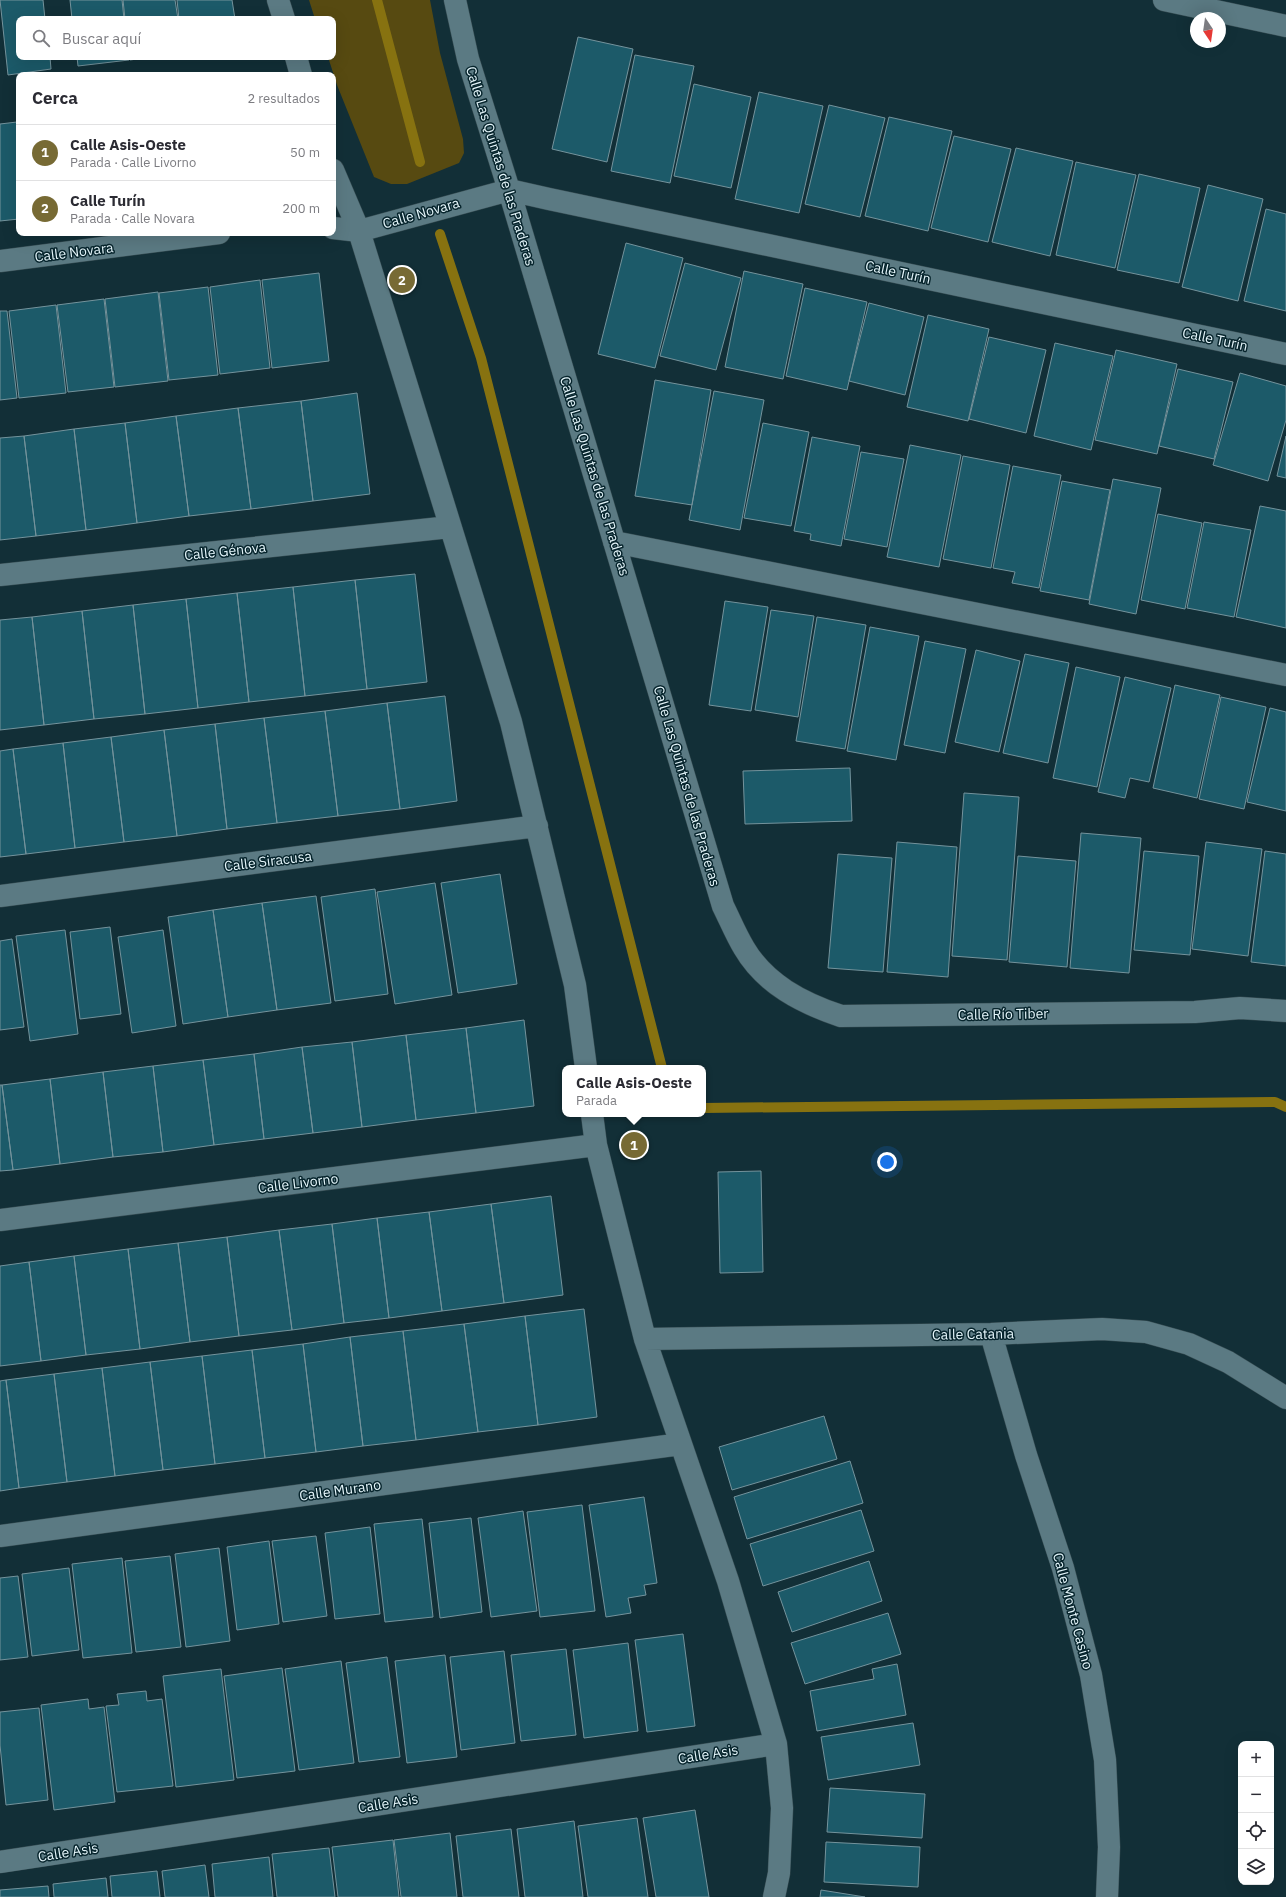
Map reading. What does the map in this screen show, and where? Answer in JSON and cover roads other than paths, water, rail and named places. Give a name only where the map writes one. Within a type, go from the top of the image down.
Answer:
[{"type":"street","points":[[278,0],[283,16]]},
{"type":"street","name":"Calle Las Quintas de las Praderas","points":[[455,0],[468,59],[509,190],[723,906],[744,948]]},
{"type":"street","points":[[1164,0],[1286,26]]},
{"type":"street","points":[[297,60],[300,72]]},
{"type":"street","points":[[336,177],[359,231],[511,722],[575,985],[586,1065]]},
{"type":"street","name":"Calle Novara","points":[[336,228],[359,231],[509,190]]},
{"type":"street","name":"Calle Turín","points":[[509,190],[1286,354]]},
{"type":"street","name":"Calle Novara","points":[[0,261],[196,236]]},
{"type":"street","name":"Calle Génova","points":[[0,575],[450,526]]},
{"type":"street","points":[[614,542],[1286,676]]},
{"type":"street","name":"Calle Siracusa","points":[[0,896],[537,826]]},
{"type":"street","name":"Calle Río Tiber","points":[[744,948],[764,975],[780,988],[818,1009],[841,1016],[1195,1012],[1240,1008],[1286,1011]]},
{"type":"street","points":[[592,1117],[596,1145],[645,1339],[728,1581],[776,1744],[782,1808],[779,1873],[774,1897]]},
{"type":"street","name":"Calle Livorno","points":[[0,1220],[596,1145]]},
{"type":"street","name":"Calle Catania","points":[[645,1339],[991,1334],[1102,1329],[1146,1332],[1189,1344],[1228,1362],[1286,1398]]},
{"type":"street","name":"Calle Monte Casino","points":[[991,1334],[1026,1455],[1063,1568],[1090,1675],[1105,1760],[1108,1847],[1107,1897]]},
{"type":"street","name":"Calle Murano","points":[[0,1536],[681,1444]]},
{"type":"street","name":"Calle Asis","points":[[0,1862],[776,1744]]},
{"type":"waterway","points":[[377,0],[420,162]]},
{"type":"waterway","points":[[440,234],[481,358],[661,1065]]},
{"type":"waterway","points":[[706,1108],[1275,1102],[1286,1107]]},
{"type":"place","name":"Calle Turín","points":[[402,280]]},
{"type":"place","name":"Calle Asis-Oeste","points":[[634,1145]]}]
